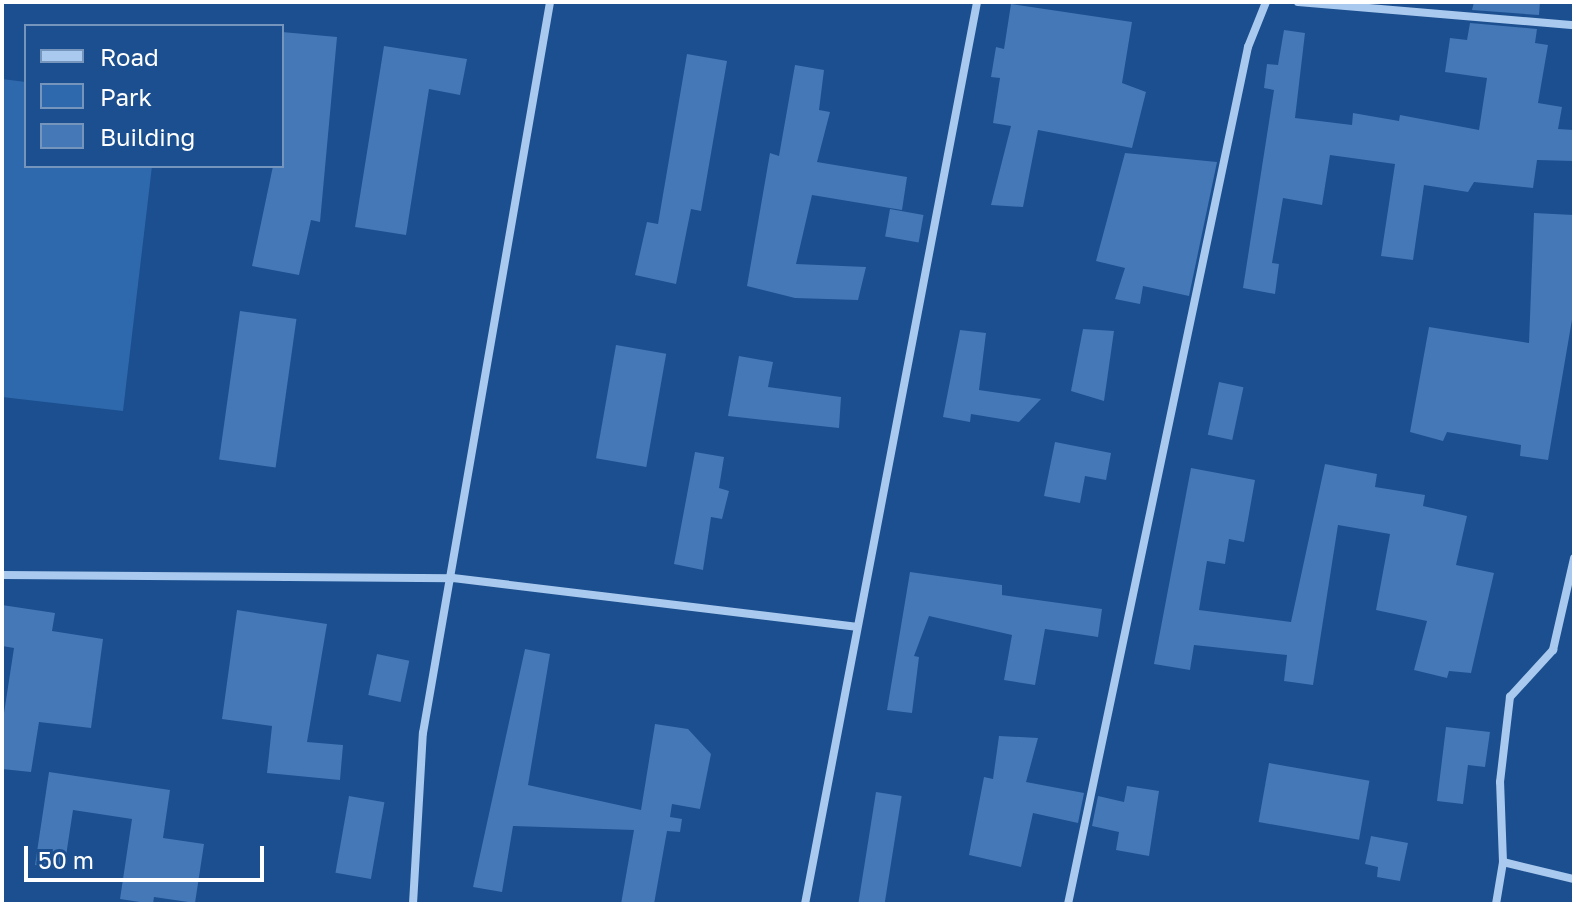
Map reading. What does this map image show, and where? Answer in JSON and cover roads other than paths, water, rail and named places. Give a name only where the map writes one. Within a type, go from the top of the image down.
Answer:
[{"type":"street","points":[[413,904],[423,733],[453,578],[550,2]]},
{"type":"street","points":[[805,904],[977,2]]},
{"type":"street","points":[[1068,904],[1248,47],[1266,2]]},
{"type":"street","points":[[1298,2],[1574,25]]},
{"type":"street","points":[[1496,904],[1503,862],[1500,782],[1510,697],[1553,650],[1574,558]]},
{"type":"street","points":[[2,575],[453,578],[856,627]]},
{"type":"street","points":[[1503,862],[1574,879]]}]
